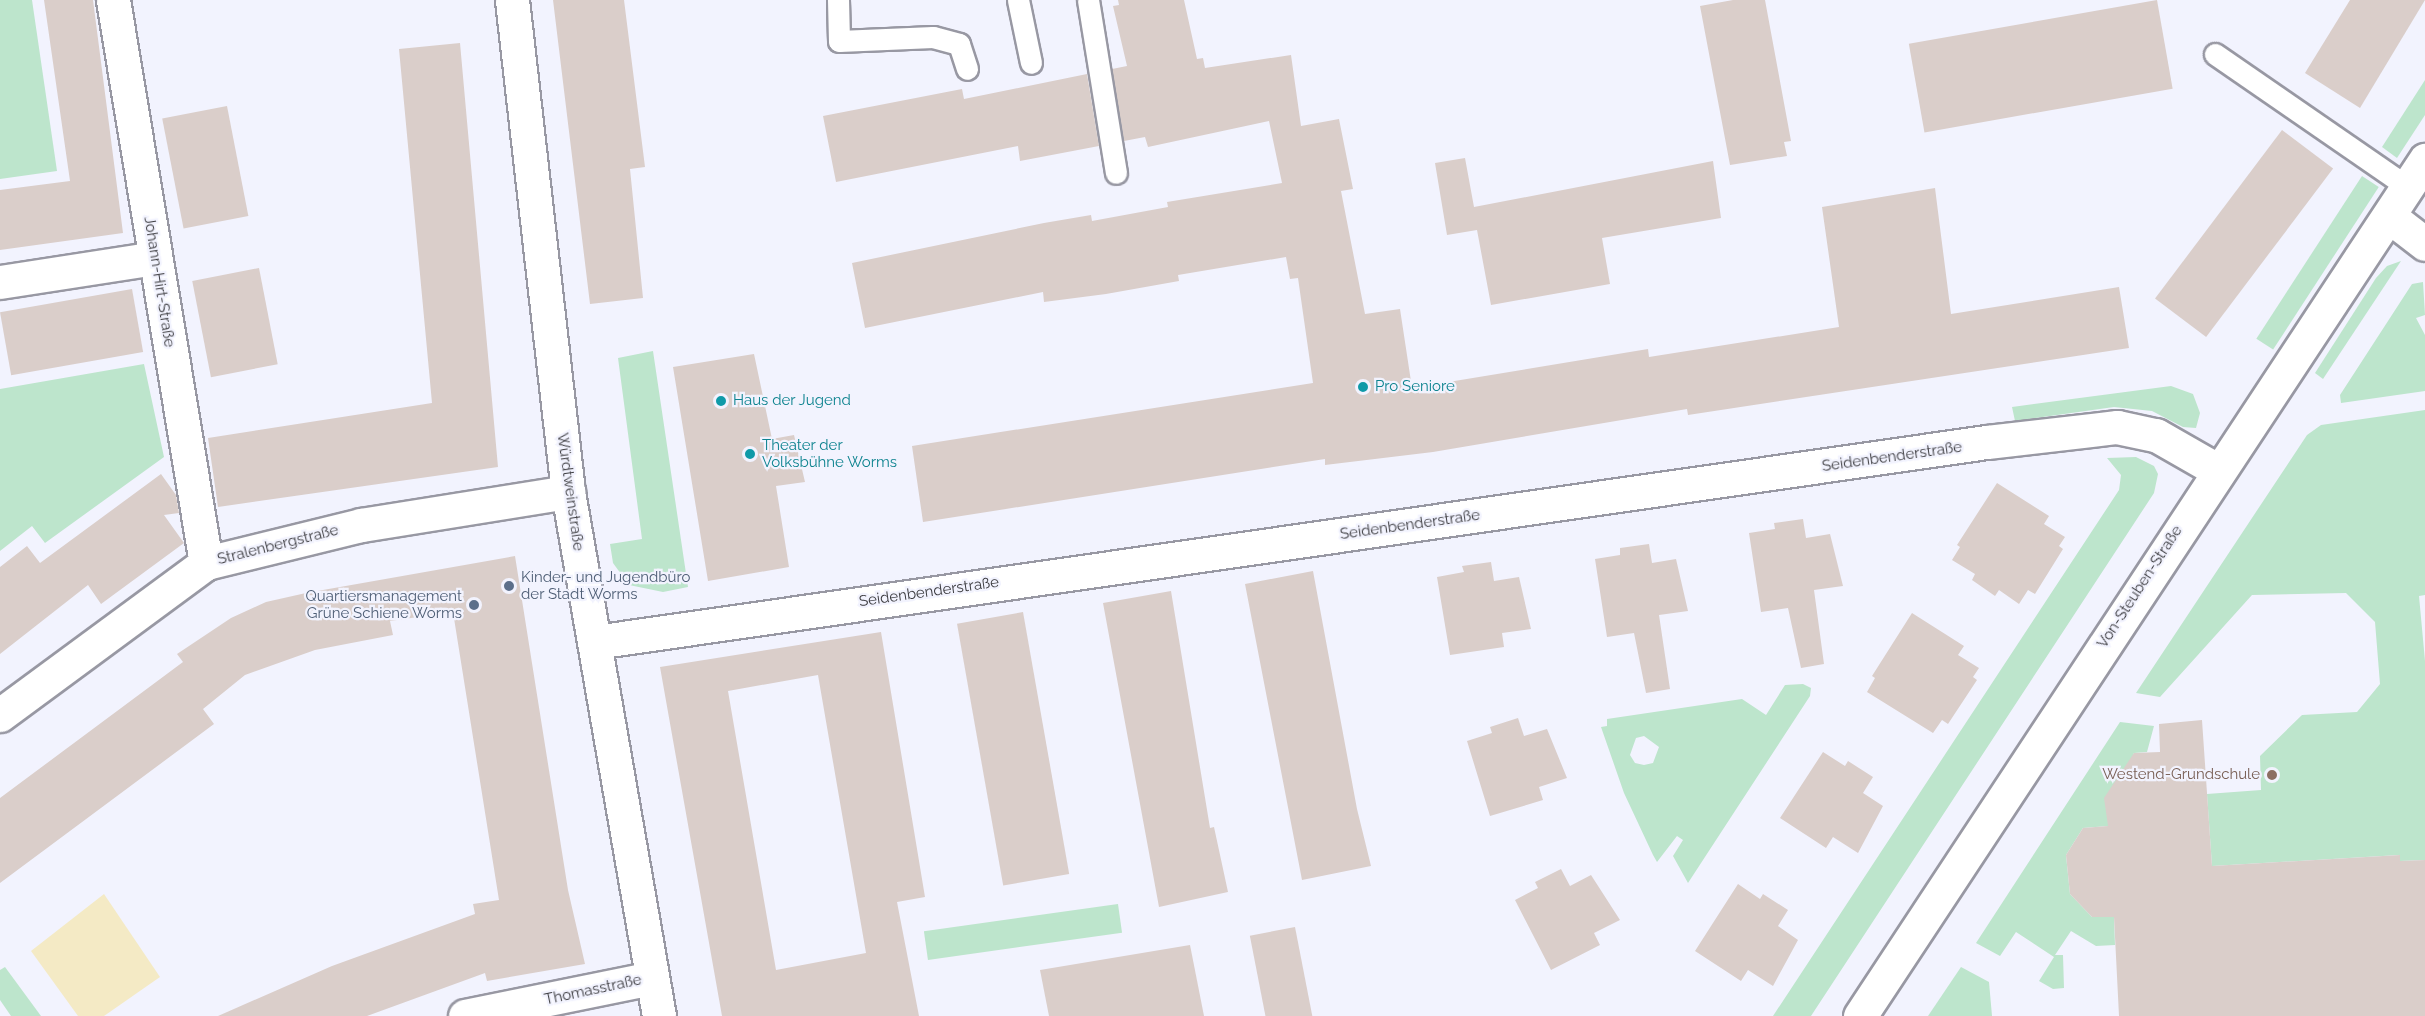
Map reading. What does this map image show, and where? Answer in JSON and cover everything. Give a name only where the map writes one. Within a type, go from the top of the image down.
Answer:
[{"type":"street","name":"Johann-Hirt-Straße","points":[[113,0],[206,563]]},
{"type":"street","name":"Würdtweinstraße","points":[[512,0],[568,492],[659,1016]]},
{"type":"street","name":"Von-Steuben-Straße","points":[[1860,1016],[2217,470],[2417,174]]},
{"type":"street","points":[[2390,217],[2425,244]]},
{"type":"street","points":[[0,282],[155,258]]},
{"type":"street","name":"Seidenbenderstraße","points":[[595,642],[1987,442],[2117,428],[2156,435],[2217,470]]},
{"type":"street","name":"Stralenbergstraße","points":[[0,715],[206,563],[361,525],[568,492]]},
{"type":"street","name":"Thomasstraße","points":[[465,1016],[651,978]]},
{"type":"lane","points":[[838,0],[839,41],[933,37],[958,44],[967,69]]},
{"type":"lane","points":[[1018,0],[1031,63]]},
{"type":"lane","points":[[1088,0],[1116,173]]},
{"type":"lane","points":[[2215,54],[2417,174]]},
{"type":"green space","points":[[0,0],[32,0],[57,171],[0,179]]},
{"type":"green space","points":[[2425,80],[2425,115],[2397,158],[2382,147]]},
{"type":"green space","points":[[2362,176],[2379,187],[2273,350],[2256,339]]},
{"type":"green space","points":[[2401,261],[2323,379],[2315,373],[2376,278],[2387,266]]},
{"type":"green space","points":[[2423,282],[2425,315],[2416,318],[2425,335],[2425,391],[2341,403],[2340,395],[2412,284]]},
{"type":"green space","points":[[653,351],[688,587],[663,592],[629,585],[613,563],[610,544],[642,539],[618,358]]},
{"type":"green space","points":[[144,364],[164,457],[45,543],[32,526],[0,551],[0,389]]},
{"type":"green space","points":[[2171,386],[2193,394],[2200,413],[2196,428],[2183,427],[2152,411],[2114,407],[2015,421],[2012,407]]},
{"type":"green space","points":[[2425,410],[2425,595],[2419,596],[2425,661],[2425,860],[2400,861],[2399,855],[2212,866],[2207,794],[2261,790],[2260,756],[2302,715],[2357,712],[2380,684],[2375,622],[2346,593],[2252,595],[2160,697],[2136,693],[2307,435],[2321,425]]},
{"type":"green space","points":[[2136,457],[2154,466],[2158,474],[2154,493],[1811,1016],[1773,1016],[2119,490],[2121,475],[2107,458]]},
{"type":"green space","points":[[1803,684],[1811,688],[1810,696],[1688,883],[1673,856],[1683,840],[1677,836],[1657,862],[1653,855],[1624,793],[1601,727],[1607,726],[1607,719],[1742,699],[1766,715],[1785,685]],"holes":[[[1644,736],[1659,747],[1653,763],[1644,765],[1635,763],[1630,755],[1636,738]]]},
{"type":"green space","points":[[2120,722],[2154,726],[2147,752],[2134,753],[2108,826],[2083,828],[2066,855],[2070,894],[2092,917],[2114,917],[2115,945],[2096,946],[2071,931],[2055,955],[2063,955],[2064,988],[2053,989],[2039,981],[2054,957],[2016,932],[2000,956],[1976,943]]},
{"type":"green space","points":[[1118,904],[1122,933],[928,960],[924,931]]},
{"type":"green space","points":[[5,967],[41,1016],[11,1016],[0,1000],[0,970]]},
{"type":"green space","points":[[1961,967],[1989,982],[1992,1016],[1928,1016]]},
{"type":"sand","points":[[104,894],[160,977],[104,1016],[78,1016],[31,951]]},
{"type":"building","points":[[44,0],[93,0],[123,233],[0,250],[0,190],[70,181]]},
{"type":"building","points":[[553,0],[624,0],[645,167],[630,169],[643,298],[590,304]]},
{"type":"building","points":[[1118,0],[1184,0],[1197,59],[1203,58],[1205,68],[1291,55],[1301,126],[1339,119],[1353,189],[1341,191],[1365,314],[1400,309],[1412,388],[1648,349],[1649,357],[1839,327],[1822,207],[1935,188],[1951,314],[2119,287],[2129,348],[1688,415],[1687,409],[1433,452],[1325,465],[1325,459],[923,522],[912,446],[1313,383],[1298,278],[1290,279],[1286,257],[1178,275],[1179,281],[1106,294],[1044,302],[1043,292],[865,328],[852,263],[1044,223],[1091,215],[1092,221],[1168,207],[1167,202],[1282,183],[1269,121],[1148,147],[1145,137],[1124,141],[1112,69],[1127,66],[1113,6],[1119,5]]},
{"type":"building","points":[[1733,0],[1765,0],[1791,141],[1784,142],[1787,156],[1730,165],[1700,6]]},
{"type":"building","points":[[2157,0],[2173,89],[1924,132],[1909,44]]},
{"type":"building","points":[[2350,0],[2425,0],[2360,108],[2305,73]]},
{"type":"building","points":[[460,43],[498,467],[218,507],[208,438],[432,403],[399,49]]},
{"type":"building","points":[[1087,74],[1099,146],[1020,161],[1018,146],[836,182],[823,116],[962,89],[964,99]]},
{"type":"building","points":[[227,106],[248,216],[184,229],[162,119]]},
{"type":"building","points":[[2282,130],[2333,169],[2206,337],[2155,299]]},
{"type":"building","points":[[1465,158],[1474,207],[1713,161],[1721,218],[1602,238],[1610,284],[1491,305],[1477,230],[1447,235],[1435,163]]},
{"type":"building","points":[[259,268],[278,364],[211,377],[192,281]]},
{"type":"building","points":[[132,289],[143,352],[11,375],[0,312]]},
{"type":"building","name":"Haus der Jugend","points":[[754,354],[772,439],[794,435],[805,482],[776,486],[789,567],[708,581],[673,367]]},
{"type":"building","points":[[161,474],[176,495],[179,513],[164,515],[184,543],[101,604],[88,585],[0,654],[0,567],[27,546],[40,563]]},
{"type":"building","points":[[1997,483],[2049,516],[2044,524],[2065,537],[2059,546],[2063,549],[2035,594],[2028,590],[2019,604],[1999,590],[1995,596],[1972,580],[1975,574],[1952,560],[1960,547],[1957,545]]},
{"type":"building","points":[[1803,519],[1806,538],[1830,534],[1843,586],[1814,590],[1824,664],[1801,668],[1788,608],[1761,612],[1749,533],[1775,529],[1774,523]]},
{"type":"building","points":[[1649,544],[1652,563],[1676,559],[1688,611],[1659,615],[1670,689],[1646,693],[1634,633],[1607,637],[1595,559],[1620,555],[1620,548]]},
{"type":"building","points":[[515,556],[568,890],[585,964],[487,981],[485,973],[367,1016],[218,1016],[332,966],[475,914],[473,904],[499,900],[453,612],[390,621],[393,635],[315,650],[245,675],[203,709],[214,724],[0,883],[0,798],[183,662],[177,654],[231,618],[266,602],[306,593]]},
{"type":"building","points":[[1491,562],[1494,581],[1519,577],[1531,629],[1502,633],[1504,647],[1450,655],[1437,577],[1464,572],[1462,566]]},
{"type":"building","points":[[1313,571],[1357,809],[1371,866],[1302,880],[1245,584]]},
{"type":"building","points":[[1171,591],[1210,828],[1214,827],[1228,892],[1159,907],[1103,603]]},
{"type":"building","points":[[1023,612],[1069,874],[1003,886],[957,624]]},
{"type":"building","points":[[1912,613],[1964,646],[1958,655],[1979,668],[1973,677],[1977,680],[1948,724],[1942,720],[1933,733],[1867,692],[1875,678],[1872,676]]},
{"type":"building","points":[[881,632],[925,897],[897,902],[919,1016],[722,1016],[660,667]],"holes":[[[818,675],[866,953],[776,970],[728,691]]]},
{"type":"building","points":[[1518,718],[1524,736],[1547,729],[1567,778],[1539,787],[1543,800],[1490,816],[1467,741],[1492,733],[1490,727]]},
{"type":"building","points":[[2202,720],[2212,866],[2400,855],[2400,861],[2425,860],[2425,1016],[2119,1016],[2114,917],[2092,917],[2070,894],[2066,855],[2083,828],[2108,826],[2104,798],[2134,753],[2160,752],[2159,724]]},
{"type":"building","points":[[1823,752],[1845,766],[1848,761],[1873,777],[1863,793],[1883,806],[1858,853],[1833,837],[1826,848],[1780,818]]},
{"type":"building","points":[[1561,869],[1570,886],[1591,875],[1620,920],[1594,933],[1600,945],[1551,970],[1515,900],[1538,888],[1535,882]]},
{"type":"building","points":[[1738,884],[1760,899],[1763,894],[1788,910],[1778,926],[1798,940],[1773,986],[1748,970],[1741,981],[1695,951]]},
{"type":"building","points":[[1295,927],[1312,1016],[1265,1016],[1250,936]]},
{"type":"building","points":[[1190,945],[1204,1016],[1049,1016],[1040,970]]},
{"type":"place","name":"Pro Seniore","points":[[1363,387]]},
{"type":"place","name":"Haus der Jugend","points":[[721,401]]},
{"type":"place","name":"Theater der Volksbühne Worms","points":[[750,454]]},
{"type":"place","name":"Kinder- und Jugendbüro der Stadt Worms","points":[[509,586]]},
{"type":"place","name":"Quartiersmanagement Grüne Schiene Worms","points":[[474,605]]},
{"type":"place","name":"Westend-Grundschule","points":[[2272,775]]}]
